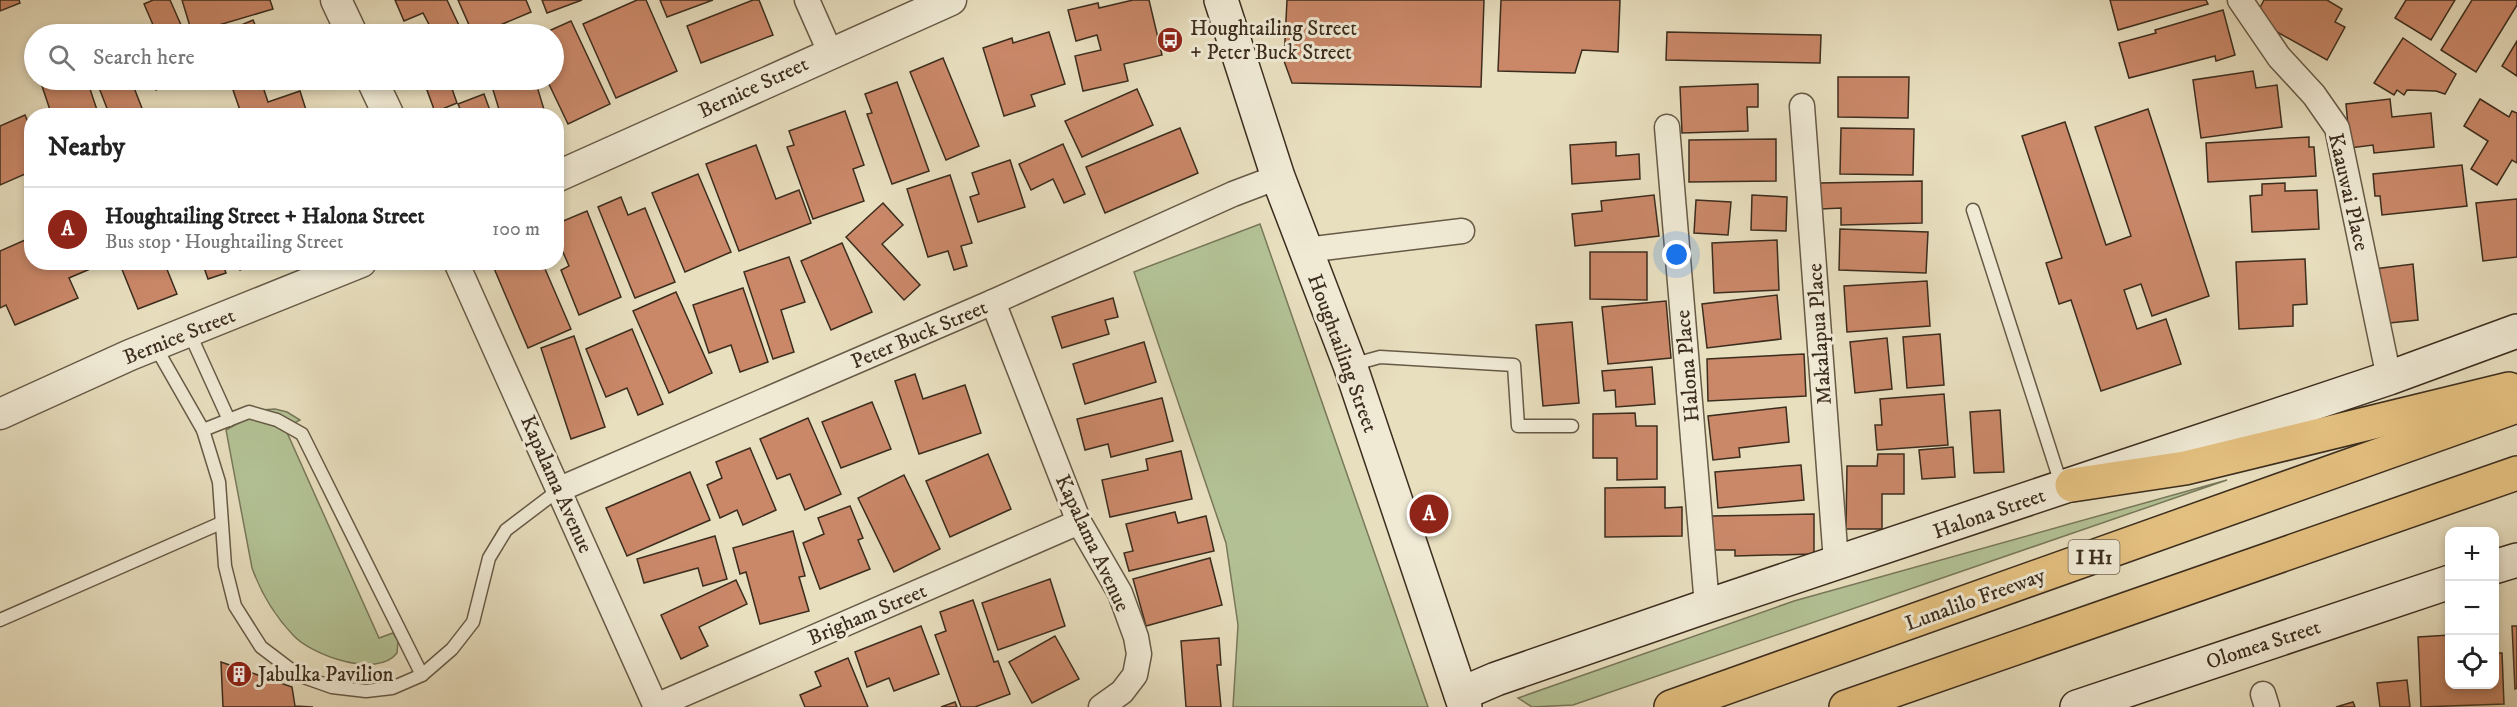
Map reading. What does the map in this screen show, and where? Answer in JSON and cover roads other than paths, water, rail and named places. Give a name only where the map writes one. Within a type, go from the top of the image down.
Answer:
[{"type":"highway","points":[[2067,486],[2184,468],[2517,387]]},
{"type":"highway","name":"Lunalilo Freeway","points":[[1671,707],[2517,406]]},
{"type":"highway","points":[[1846,707],[2517,473]]},
{"type":"main road","name":"Houghtailing Street","points":[[1221,0],[1278,177],[1350,365],[1463,701]]},
{"type":"main road","name":"Halona Street","points":[[1463,701],[1496,679],[1836,562],[2389,378],[2517,331]]},
{"type":"main road","points":[[2499,565],[2517,560]]},
{"type":"main road","name":"Olomea Street","points":[[2077,707],[2445,584]]},
{"type":"street","points":[[336,0],[347,24]]},
{"type":"street","points":[[807,0],[830,52]]},
{"type":"street","name":"Bernice Street","points":[[564,173],[830,52],[951,0]]},
{"type":"street","name":"Kaauwai Place","points":[[2240,0],[2279,57],[2314,95],[2337,128],[2389,378]]},
{"type":"street","points":[[377,90],[385,108]]},
{"type":"street","name":"Makalapua Place","points":[[1802,106],[1836,562]]},
{"type":"street","name":"Halona Place","points":[[1667,126],[1707,606]]},
{"type":"street","name":"Peter Buck Street","points":[[560,489],[993,302],[1233,194],[1278,177]]},
{"type":"street","points":[[1306,250],[1462,231]]},
{"type":"street","name":"Bernice Street","points":[[0,414],[155,346],[341,270]]},
{"type":"street","name":"Kapalama Avenue","points":[[460,270],[656,706]]},
{"type":"street","name":"Kapalama Avenue","points":[[993,302],[1079,522],[1120,593],[1136,637],[1139,654],[1138,666],[1130,684],[1101,707]]},
{"type":"street","name":"Brigham Street","points":[[656,706],[1079,522]]},
{"type":"lane","points":[[1973,210],[2067,486]]},
{"type":"lane","points":[[189,332],[229,420]]},
{"type":"lane","points":[[155,346],[203,430],[219,482],[225,566],[235,606],[261,647],[298,675],[332,687],[366,691],[392,688],[422,675],[452,649],[473,622],[489,558],[506,530],[560,489]]},
{"type":"lane","points":[[1350,365],[1380,357],[1514,365],[1518,426],[1572,426]]},
{"type":"lane","points":[[203,430],[249,412],[277,420],[302,434],[422,675]]},
{"type":"lane","points":[[0,620],[221,523]]},
{"type":"place","name":"Houghtailing Street + Peter Buck Street","points":[[1170,40]]},
{"type":"place","name":"Houghtailing Street + Halona Street","points":[[1429,514]]},
{"type":"place","name":"Jabulka Pavilion","points":[[239,674]]}]
